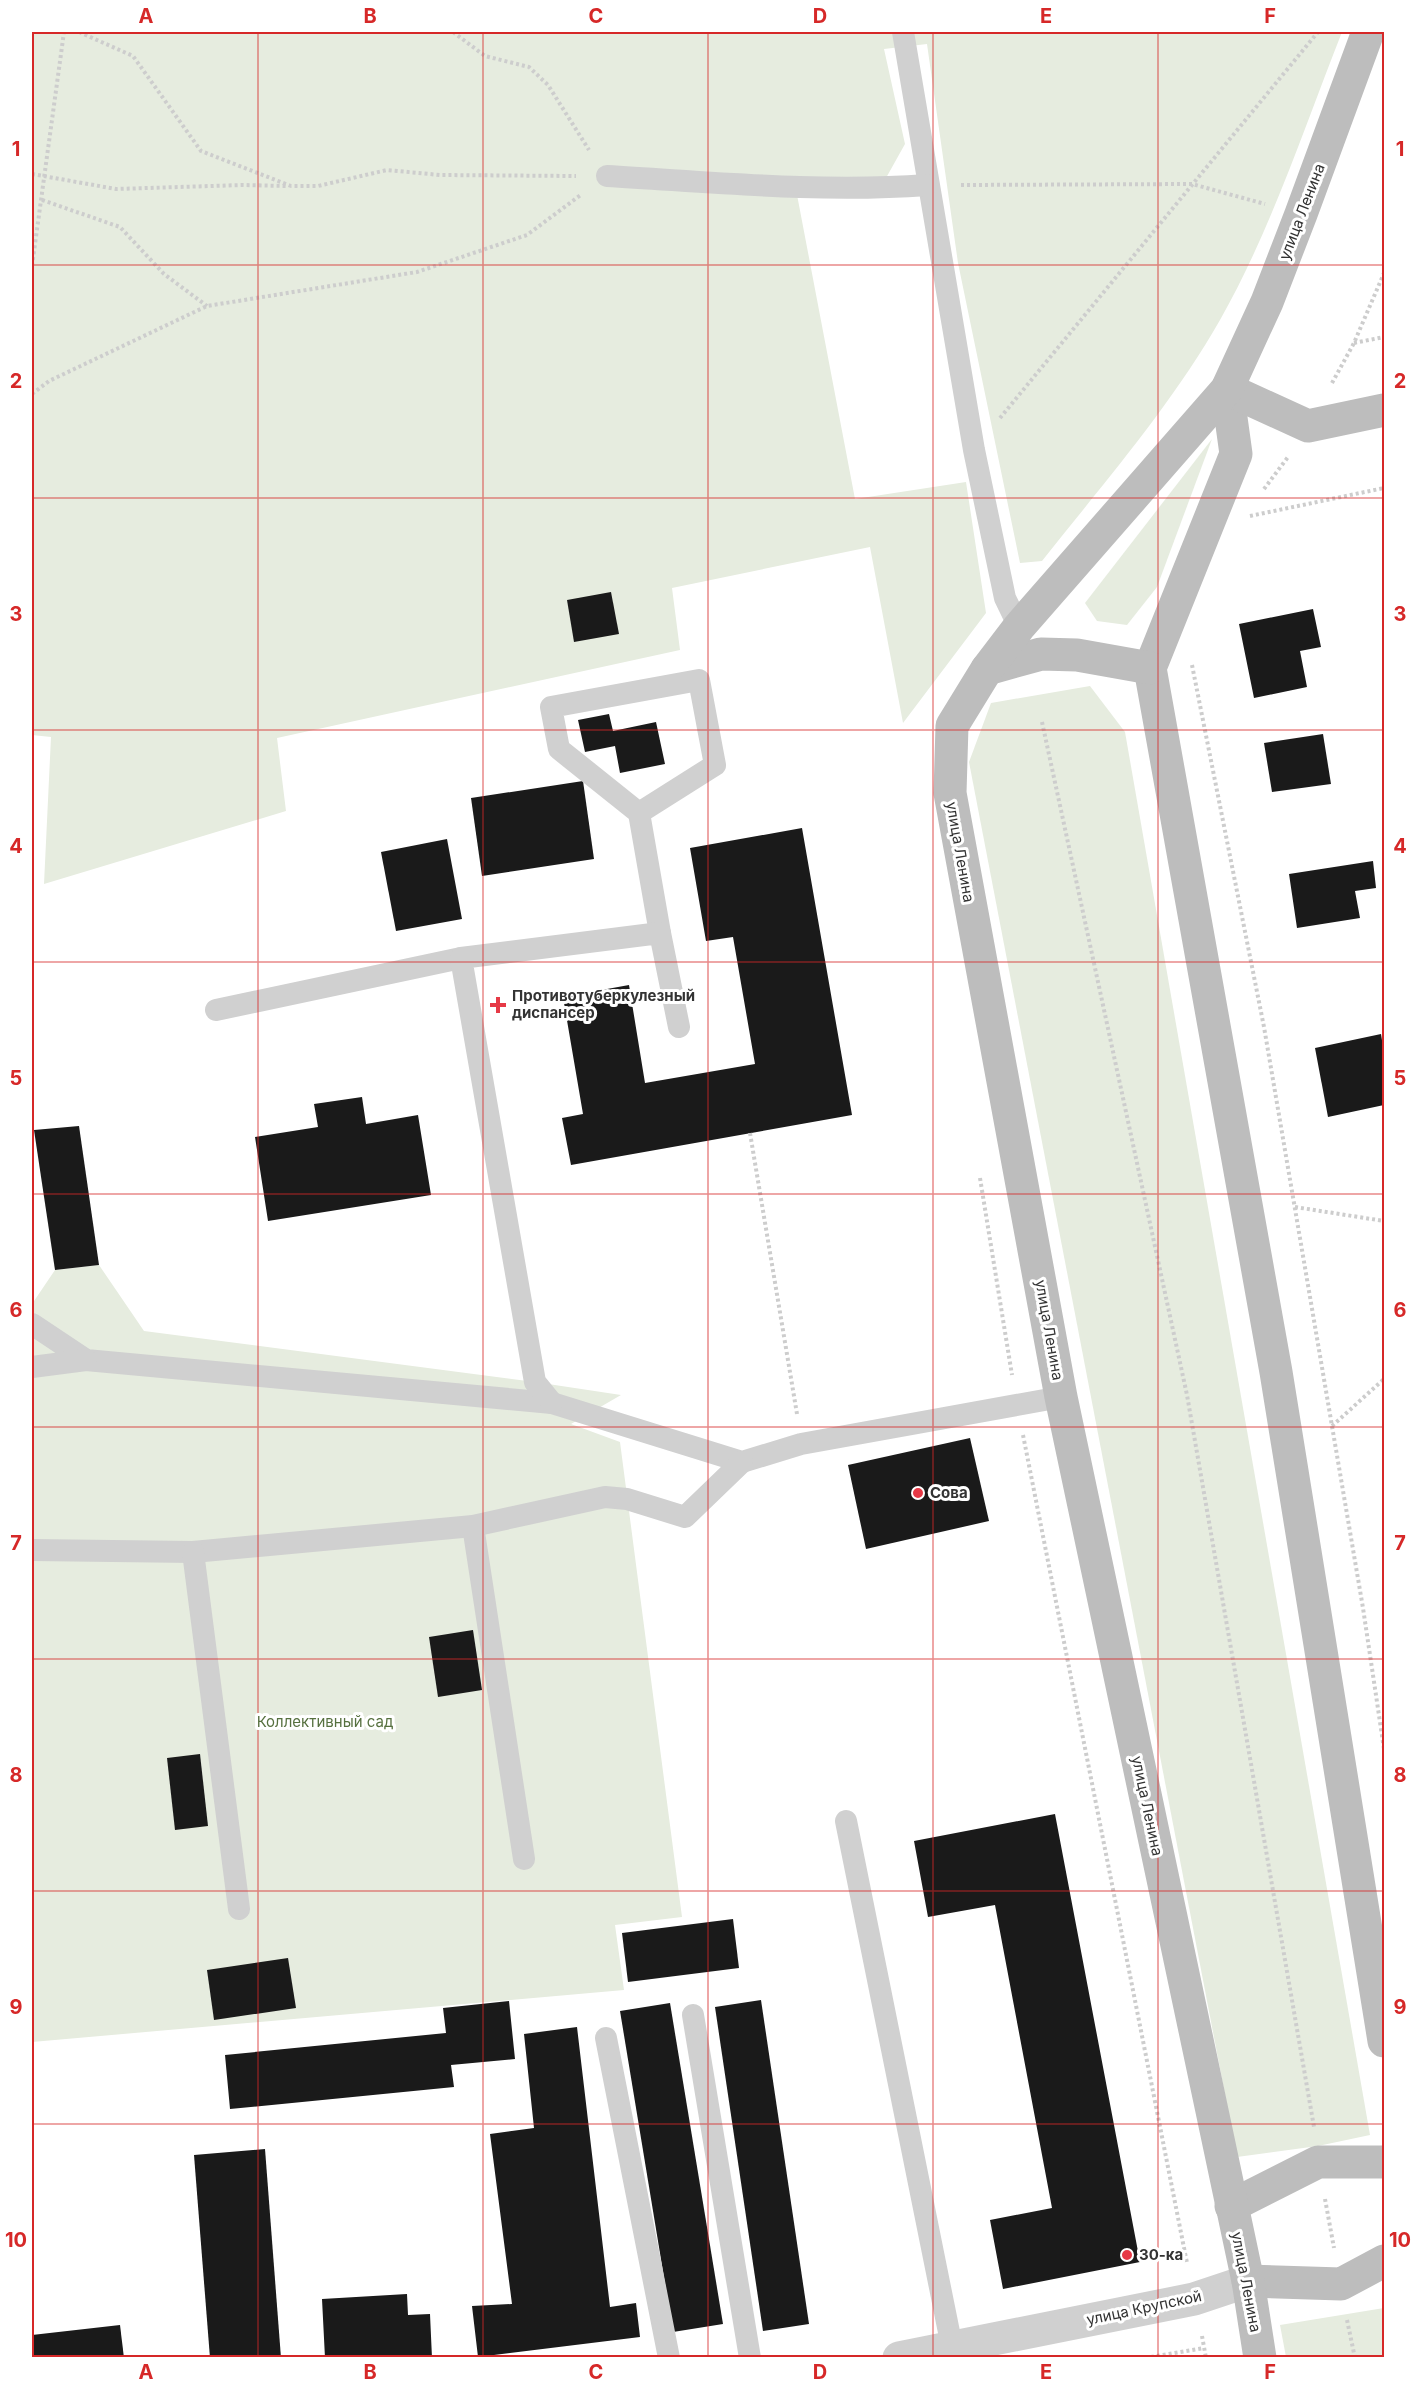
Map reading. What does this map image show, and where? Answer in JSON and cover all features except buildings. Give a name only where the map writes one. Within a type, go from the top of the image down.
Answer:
[{"type":"main road","name":"улица Ленина","points":[[1260,2358],[1248,2281],[1061,1397],[950,793],[952,726],[987,669],[1019,627],[1227,389],[1267,302],[1368,32]]},
{"type":"main road","points":[[1227,389],[1308,426],[1384,410]]},
{"type":"main road","points":[[1227,389],[1236,454],[1150,668],[1276,1372],[1384,2041]]},
{"type":"main road","points":[[987,669],[1041,654],[1077,656],[1150,668]]},
{"type":"main road","points":[[1231,2206],[1317,2162],[1384,2162]]},
{"type":"main road","name":"улица Крупской","points":[[1248,2281],[1341,2284],[1384,2261]]},
{"type":"street","name":"улица Крупской","points":[[898,2358],[1194,2299],[1248,2281]]},
{"type":"lane","points":[[903,32],[927,185],[974,450],[1005,598],[1019,627]]},
{"type":"lane","points":[[607,176],[880,189],[927,185]]},
{"type":"lane","points":[[639,813],[715,765],[699,680],[551,707],[559,749],[639,813],[679,1027]]},
{"type":"lane","points":[[216,1010],[461,958],[660,933]]},
{"type":"lane","points":[[461,958],[535,1382],[552,1403]]},
{"type":"lane","points":[[32,1324],[86,1360]]},
{"type":"lane","points":[[32,1367],[86,1360],[552,1403],[742,1462]]},
{"type":"lane","points":[[32,1550],[192,1552],[473,1527],[605,1497],[627,1499],[685,1517],[742,1462],[801,1444],[1061,1397]]},
{"type":"lane","points":[[473,1527],[524,1859]]},
{"type":"lane","points":[[192,1552],[239,1910]]},
{"type":"lane","points":[[846,1821],[952,2347]]},
{"type":"lane","points":[[693,2015],[750,2358]]},
{"type":"lane","points":[[606,2038],[669,2358]]},
{"type":"path","points":[[32,266],[64,32]]},
{"type":"path","points":[[79,32],[133,56],[201,151],[291,186]]},
{"type":"path","points":[[453,32],[485,56],[529,67],[548,85],[607,176]]},
{"type":"path","points":[[974,450],[1318,32]]},
{"type":"path","points":[[32,174],[116,189],[243,185],[318,186],[387,170],[440,175],[607,176]]},
{"type":"path","points":[[32,394],[49,381],[207,306],[417,272],[527,235],[607,176]]},
{"type":"path","points":[[927,185],[1192,184],[1301,214]]},
{"type":"path","points":[[42,200],[120,227],[164,274],[207,306]]},
{"type":"path","points":[[1261,493],[1281,468],[1308,426],[1354,343],[1384,273]]},
{"type":"path","points":[[1354,343],[1384,337]]},
{"type":"path","points":[[1241,518],[1384,488]]},
{"type":"path","points":[[1191,659],[1264,1027],[1364,1608],[1384,1749]]},
{"type":"path","points":[[1042,722],[1187,1395],[1316,2134],[1317,2162]]},
{"type":"path","points":[[750,1133],[801,1444]]},
{"type":"path","points":[[979,1171],[1017,1405],[1206,2358]]},
{"type":"path","points":[[1295,1208],[1384,1221]]},
{"type":"path","points":[[1332,1426],[1384,1379]]},
{"type":"path","points":[[1145,2358],[1204,2348]]},
{"type":"green space","points":[[32,32],[1342,32],[1271,215],[1220,320],[1158,414],[1042,561],[1020,563],[958,263],[927,44],[884,49],[905,144],[886,178],[794,179],[855,499],[966,482],[986,613],[903,723],[870,547],[672,588],[680,650],[277,738],[286,811],[44,884],[51,737],[32,735]]},
{"type":"green space","points":[[1212,439],[1157,587],[1127,625],[1097,621],[1085,603]]},
{"type":"green space","points":[[1090,686],[1125,732],[1370,2135],[1318,2146],[1237,2157],[969,762],[991,703]]},
{"type":"green space","name":"Коллективный сад","points":[[99,1265],[144,1331],[621,1395],[571,1424],[620,1442],[682,1917],[615,1925],[624,1990],[32,2042],[32,1304],[55,1270]]},
{"type":"green space","points":[[1384,2308],[1384,2357],[1286,2357],[1280,2325]]},
{"type":"place","name":"Противотуберкулезный диспансер","points":[[498,1005]]},
{"type":"place","name":"Сова","points":[[918,1493]]},
{"type":"place","name":"30-ка","points":[[1127,2255]]}]
